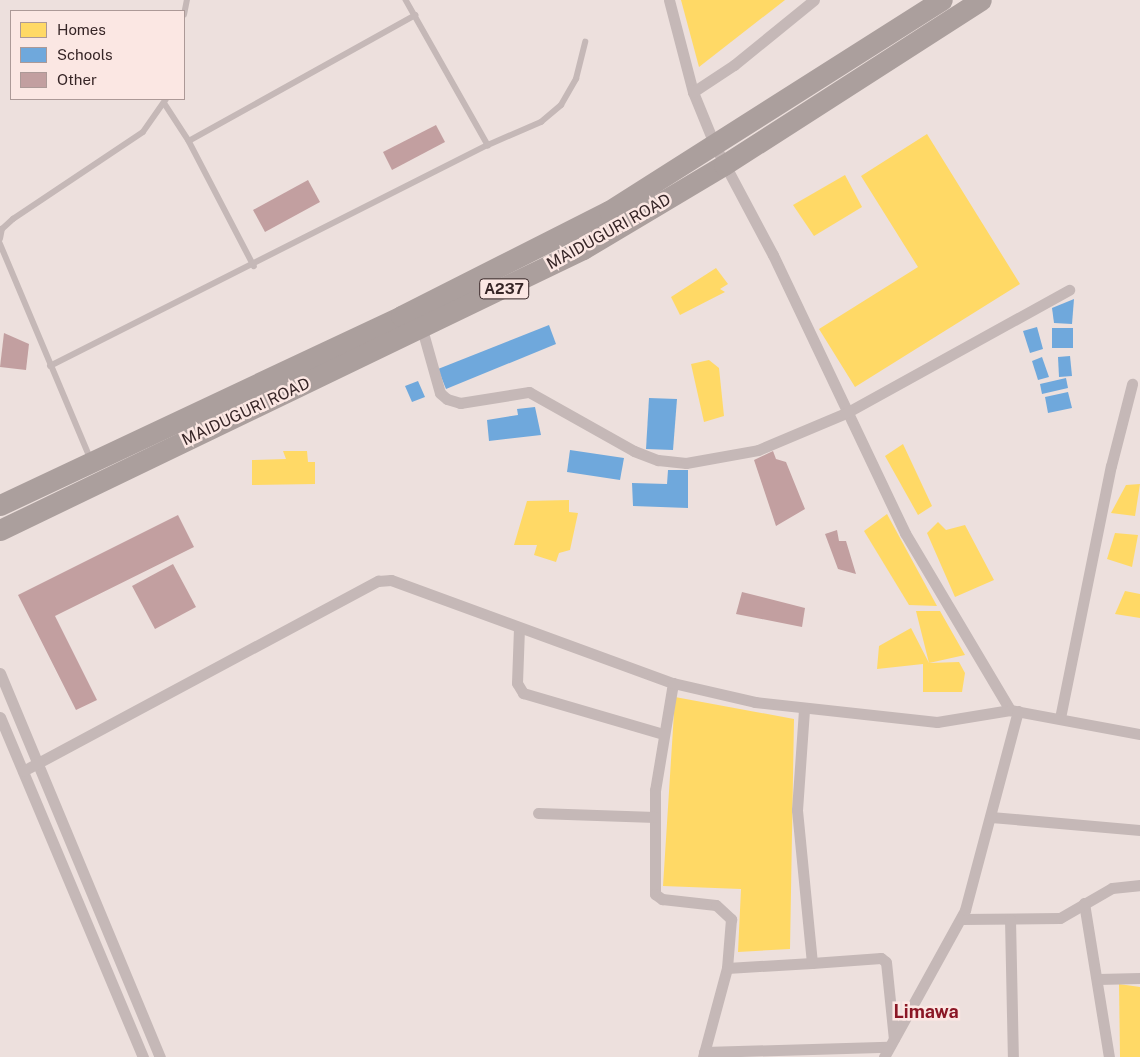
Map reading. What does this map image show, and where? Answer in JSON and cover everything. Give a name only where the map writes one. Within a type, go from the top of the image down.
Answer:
[{"type":"highway","name":"MAIDUGURI ROAD","points":[[0,530],[422,329],[583,249],[942,0]]},
{"type":"highway","name":"MAIDUGURI ROAD","points":[[0,505],[517,259],[719,155],[980,0]]},
{"type":"street","points":[[669,0],[693,92],[719,155],[773,255],[825,360],[846,413],[905,533],[1014,711],[991,817],[961,919],[888,1048]]},
{"type":"street","points":[[693,92],[734,64],[814,0]]},
{"type":"street","points":[[422,329],[443,397],[460,403],[529,392],[634,451],[658,460],[686,463],[758,450],[846,413],[1069,290]]},
{"type":"street","points":[[1060,718],[1111,466],[1132,384]]},
{"type":"street","points":[[23,771],[378,581],[391,580],[673,683],[804,709],[937,722],[1014,711],[1140,733]]},
{"type":"street","points":[[519,628],[516,683],[524,693],[663,734]]},
{"type":"street","points":[[0,673],[36,764],[160,1057]]},
{"type":"street","points":[[673,683],[655,790],[655,894],[662,899],[716,905],[724,910],[731,919],[727,968],[717,1013],[703,1054],[888,1048]]},
{"type":"street","points":[[804,709],[798,810],[812,963]]},
{"type":"street","points":[[0,717],[143,1057]]},
{"type":"street","points":[[538,813],[655,818]]},
{"type":"street","points":[[991,817],[1140,830]]},
{"type":"street","points":[[961,919],[1060,918],[1112,888],[1140,885]]},
{"type":"street","points":[[1084,903],[1098,979],[1109,1057]]},
{"type":"street","points":[[1010,919],[1013,1057]]},
{"type":"street","points":[[727,968],[881,958],[886,962],[888,1048]]},
{"type":"street","points":[[1098,979],[1140,978]]},
{"type":"lane","points":[[406,0],[488,145]]},
{"type":"lane","points":[[188,141],[415,16]]},
{"type":"lane","points":[[50,366],[254,266],[488,145],[541,122],[560,105],[576,80],[585,42]]},
{"type":"lane","points":[[0,240],[2,229],[13,219],[143,132],[166,102],[254,266]]},
{"type":"lane","points":[[0,243],[50,366],[92,461]]},
{"type":"building: Homes","points":[[681,0],[785,0],[699,67]]},
{"type":"building: Homes","points":[[927,134],[1020,284],[855,387],[819,329],[918,267],[861,176]]},
{"type":"building: Homes","points":[[845,175],[862,207],[814,236],[793,205]]},
{"type":"building: Homes","points":[[716,268],[728,284],[720,289],[725,292],[680,315],[671,297]]},
{"type":"building: Homes","points":[[709,360],[719,368],[724,416],[704,422],[691,364]]},
{"type":"building: Homes","points":[[903,444],[932,506],[918,515],[885,456]]},
{"type":"building: Homes","points":[[283,451],[307,451],[308,462],[315,462],[315,484],[252,485],[252,460],[286,459]]},
{"type":"building: Homes","points":[[1140,484],[1135,516],[1111,513],[1126,485]]},
{"type":"building: Homes","points":[[569,500],[569,512],[578,513],[570,550],[559,553],[556,562],[534,555],[537,545],[514,545],[527,501]]},
{"type":"building: Homes","points":[[887,514],[937,606],[909,605],[864,531]]},
{"type":"building: Homes","points":[[938,522],[946,530],[965,525],[994,580],[955,597],[927,533]]},
{"type":"building: Homes","points":[[1115,533],[1138,535],[1132,567],[1107,559]]},
{"type":"building: Homes","points":[[1125,591],[1140,594],[1140,618],[1115,614]]},
{"type":"building: Homes","points":[[916,611],[940,611],[965,655],[929,663]]},
{"type":"building: Homes","points":[[911,628],[929,663],[959,662],[965,673],[962,692],[923,692],[923,664],[877,669],[879,646]]},
{"type":"building: Homes","points":[[675,697],[794,719],[790,949],[738,952],[741,889],[663,886]]},
{"type":"building: Homes","points":[[1119,984],[1140,987],[1140,1057],[1120,1057]]},
{"type":"building: Schools","points":[[1074,299],[1072,324],[1054,323],[1052,308]]},
{"type":"building: Schools","points":[[549,325],[556,344],[446,389],[438,369]]},
{"type":"building: Schools","points":[[1037,327],[1043,349],[1030,353],[1023,331]]},
{"type":"building: Schools","points":[[1052,328],[1073,328],[1073,348],[1052,348]]},
{"type":"building: Schools","points":[[1070,356],[1072,376],[1059,377],[1058,357]]},
{"type":"building: Schools","points":[[1042,357],[1049,377],[1038,380],[1032,361]]},
{"type":"building: Schools","points":[[1066,378],[1068,388],[1042,394],[1040,384]]},
{"type":"building: Schools","points":[[418,381],[425,397],[412,402],[405,386]]},
{"type":"building: Schools","points":[[1068,392],[1072,408],[1048,413],[1045,397]]},
{"type":"building: Schools","points":[[649,398],[677,399],[673,450],[646,449]]},
{"type":"building: Schools","points":[[535,407],[541,435],[489,441],[487,420],[518,415],[517,409]]},
{"type":"building: Schools","points":[[570,450],[624,458],[620,480],[567,472]]},
{"type":"building: Schools","points":[[668,470],[688,470],[688,508],[633,506],[632,483],[667,484]]},
{"type":"building: Other","points":[[436,125],[445,142],[392,170],[383,152]]},
{"type":"building: Other","points":[[308,180],[320,202],[265,232],[253,210]]},
{"type":"building: Other","points":[[4,333],[29,344],[26,370],[0,367]]},
{"type":"building: Other","points":[[773,451],[776,459],[786,462],[805,509],[776,526],[754,460]]},
{"type":"building: Other","points":[[178,515],[194,547],[55,616],[97,700],[76,710],[18,595]]},
{"type":"building: Other","points":[[837,530],[839,541],[846,541],[856,574],[838,569],[825,534]]},
{"type":"building: Other","points":[[173,564],[196,607],[155,629],[132,586]]},
{"type":"building: Other","points":[[742,592],[805,608],[802,627],[736,614]]},
{"type":"district","name":"Limawa","points":[[926,1012]]}]
